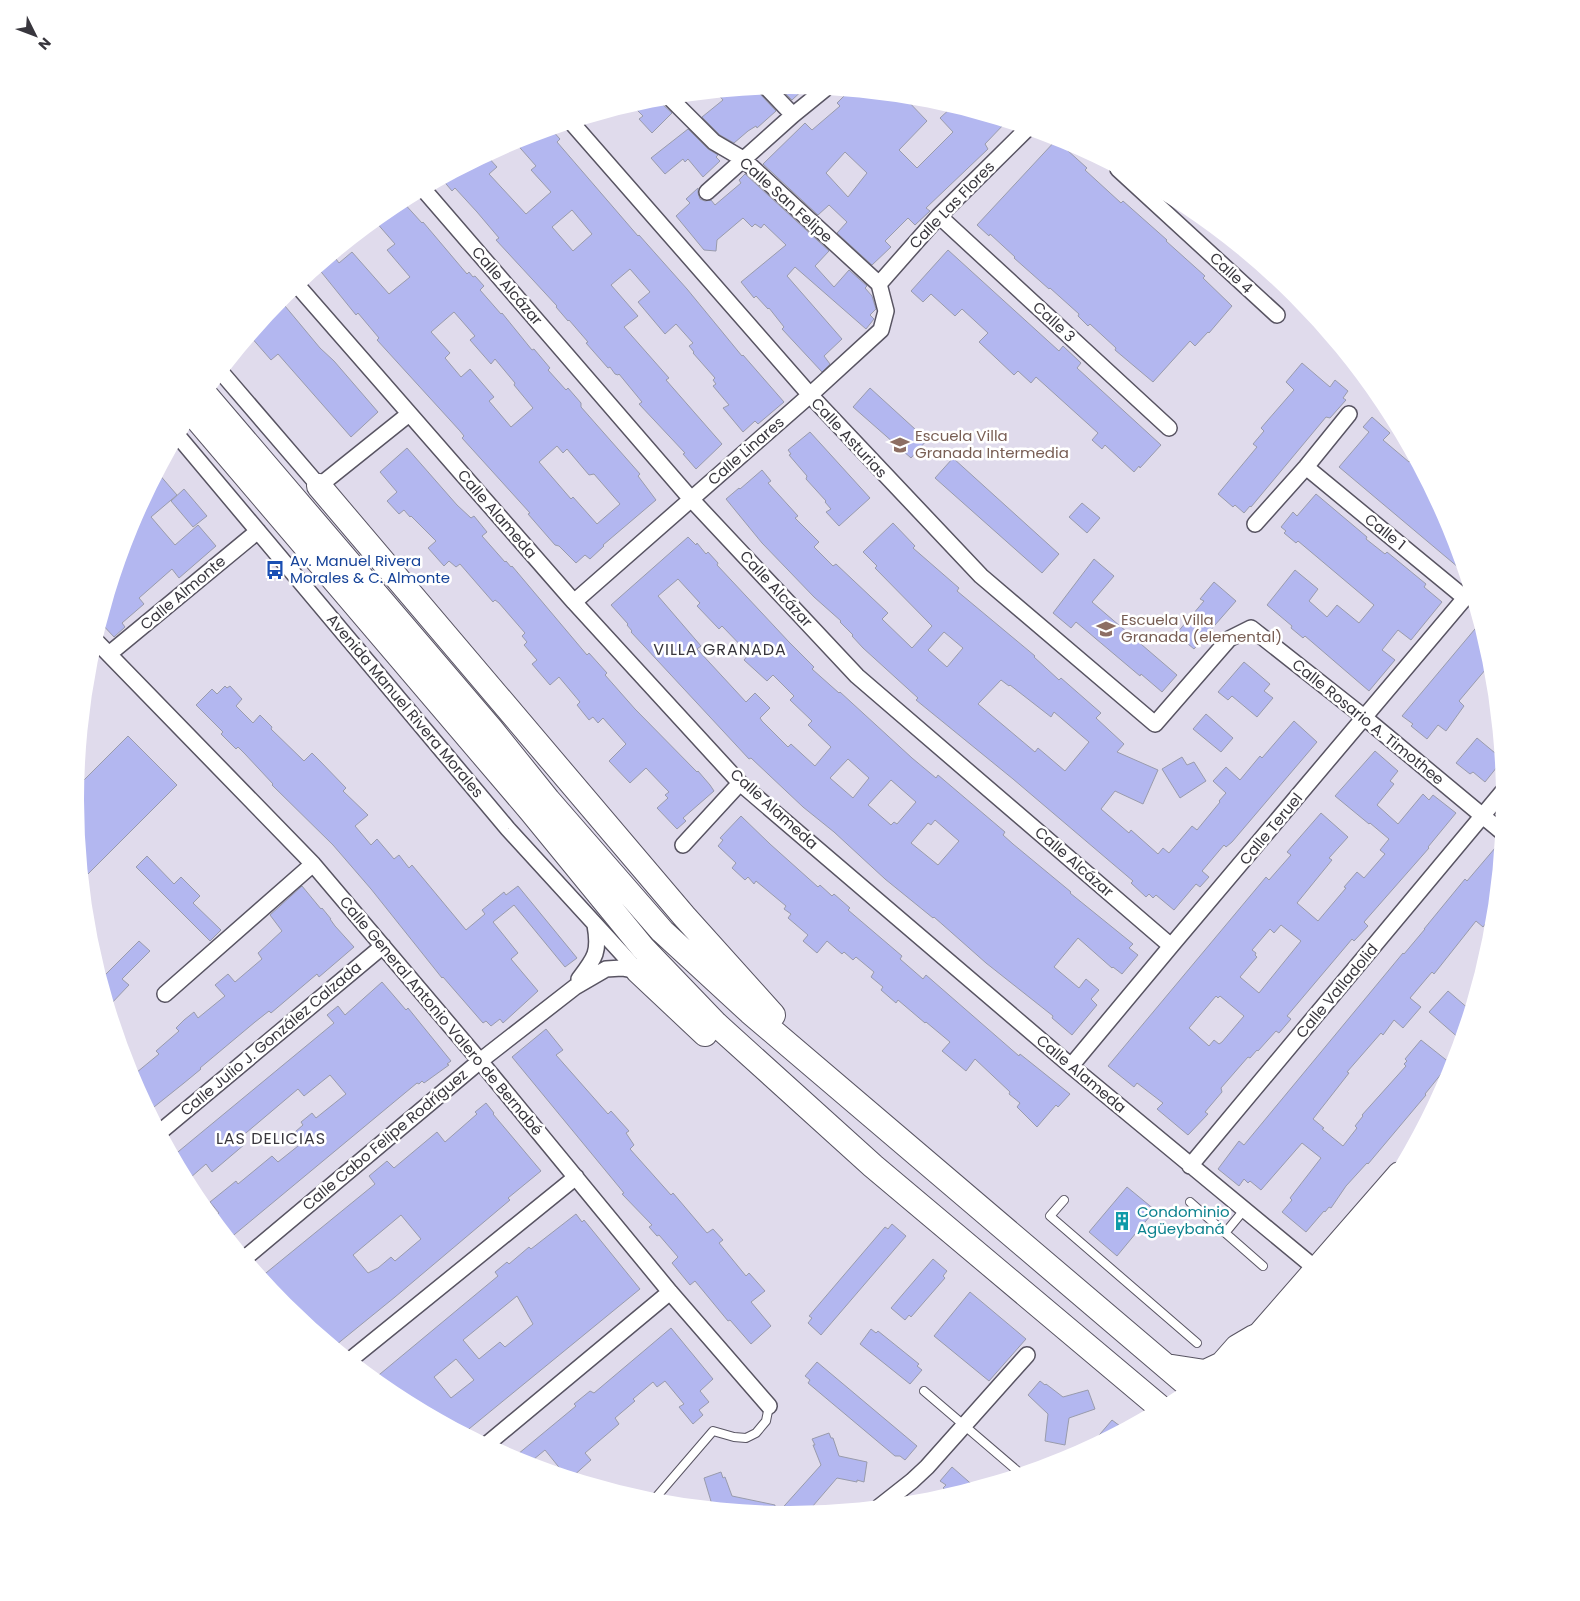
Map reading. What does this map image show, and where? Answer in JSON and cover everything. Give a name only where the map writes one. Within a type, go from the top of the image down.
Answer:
[{"type":"highway","points":[[209,399],[484,738],[531,811],[643,948],[716,1024],[873,1166],[1155,1405]]},
{"type":"highway","points":[[197,418],[484,738],[548,800],[662,931],[750,1012],[825,1077],[1187,1384]]},
{"type":"highway","points":[[320,486],[684,916],[778,1021],[825,1077]]},
{"type":"highway","points":[[638,971],[725,1052],[812,1126],[873,1166]]},
{"type":"highway","points":[[1166,1366],[1205,1372]]},
{"type":"street","points":[[774,95],[793,114]]},
{"type":"street","points":[[707,192],[793,114],[817,95]]},
{"type":"street","name":"Calle San Felipe","points":[[676,104],[714,142],[743,159],[879,284]]},
{"type":"street","name":"Calle Asturias","points":[[576,128],[810,395],[980,576],[1155,724],[1229,639]]},
{"type":"street","name":"Calle Las Flores","points":[[879,284],[939,216],[1022,134]]},
{"type":"street","name":"Calle 4","points":[[1135,185],[1278,316]]},
{"type":"street","name":"Calle Alcázar","points":[[428,195],[691,499],[858,676],[1171,946]]},
{"type":"street","name":"Calle 3","points":[[939,216],[1169,428]]},
{"type":"street","name":"Calle Linares","points":[[574,602],[810,395],[881,330],[886,311],[879,284]]},
{"type":"street","name":"Calle Alameda","points":[[302,291],[574,602],[740,782],[1071,1066],[1315,1268]]},
{"type":"street","points":[[225,377],[320,486],[409,414]]},
{"type":"street","points":[[1255,524],[1306,467],[1349,414]]},
{"type":"street","name":"Avenida Manuel Rivera Morales","points":[[182,441],[508,829],[638,971]]},
{"type":"street","name":"Calle 1","points":[[1306,467],[1465,592]]},
{"type":"street","name":"Calle Almonte","points":[[109,654],[258,531]]},
{"type":"street","name":"Calle Teruel","points":[[1071,1066],[1466,597]]},
{"type":"street","name":"Calle Rosario A. Timothee","points":[[1229,639],[1251,628],[1365,718],[1495,826]]},
{"type":"street","name":"Calle General Antonio Valero de Bernabé","points":[[101,646],[313,864],[480,1061],[670,1292],[769,1406]]},
{"type":"street","points":[[683,845],[740,782]]},
{"type":"street","name":"Calle Valladolid","points":[[1190,1166],[1496,799]]},
{"type":"street","points":[[165,994],[313,864]]},
{"type":"street","points":[[575,987],[595,957],[598,939],[595,925]]},
{"type":"street","name":"Calle Julio J. González Calzada","points":[[165,1128],[382,946]]},
{"type":"street","points":[[575,987],[606,969],[622,968],[638,971]]},
{"type":"street","name":"Calle Cabo Felipe Rodríguez","points":[[250,1254],[480,1061],[575,987]]},
{"type":"street","points":[[354,1356],[576,1177]]},
{"type":"street","points":[[1281,1308],[1362,1214]]},
{"type":"street","points":[[492,1440],[670,1292]]},
{"type":"street","points":[[888,1500],[927,1467],[1027,1355]]},
{"type":"lane","points":[[1064,1200],[1050,1216],[1196,1343]]},
{"type":"lane","points":[[1190,1202],[1263,1266]]},
{"type":"lane","points":[[1225,1233],[1244,1210]]},
{"type":"lane","points":[[924,1391],[1016,1469]]},
{"type":"lane","points":[[659,1494],[713,1431],[734,1437],[746,1438],[756,1433],[766,1422],[769,1406]]},
{"type":"building","points":[[786,94],[798,94],[792,100]]},
{"type":"building","points":[[761,95],[776,111],[757,128],[756,126],[748,131],[734,143],[720,135],[702,117],[723,100],[721,98]]},
{"type":"building","points":[[843,97],[912,105],[927,121],[899,150],[917,168],[953,132],[940,118],[946,112],[1001,127],[985,144],[988,149],[926,208],[930,211],[915,225],[908,218],[885,241],[891,247],[872,265],[837,233],[847,222],[829,205],[818,215],[763,164],[805,123],[812,130],[840,106],[837,103]],"holes":[[[845,152],[867,173],[848,197],[826,173]]]},
{"type":"building","points":[[664,106],[672,113],[652,133],[639,119],[643,116],[638,111]]},
{"type":"building","points":[[688,129],[708,149],[718,155],[716,157],[720,161],[703,177],[688,159],[685,162],[683,159],[665,174],[651,158]]},
{"type":"building","points":[[556,135],[560,139],[557,142],[784,402],[758,424],[755,421],[743,432],[723,408],[729,405],[713,386],[716,384],[713,380],[715,378],[693,353],[689,346],[693,343],[676,324],[665,334],[638,302],[650,292],[630,269],[611,285],[638,316],[624,327],[669,378],[666,380],[722,444],[696,469],[683,454],[685,453],[639,404],[642,402],[619,374],[615,374],[610,367],[608,368],[557,306],[496,240],[499,238],[477,212],[455,188],[452,191],[446,184],[491,161],[497,167],[489,174],[526,214],[551,192],[531,170],[536,166],[520,148]],"holes":[[[572,210],[592,234],[573,251],[552,227]]]},
{"type":"building","points":[[1052,145],[1070,152],[1087,168],[1085,170],[1121,203],[1123,201],[1167,240],[1205,276],[1203,278],[1232,306],[1195,346],[1190,341],[1153,382],[1115,350],[1116,348],[1090,324],[1088,326],[1078,316],[1079,314],[1014,258],[990,234],[989,236],[977,225]]},
{"type":"building","points":[[745,174],[829,251],[815,266],[834,287],[849,270],[867,286],[865,288],[872,296],[876,309],[870,315],[874,319],[866,329],[795,267],[787,276],[842,339],[824,356],[830,364],[822,372],[782,329],[784,327],[769,308],[756,296],[754,298],[741,282],[786,245],[764,224],[761,228],[755,224],[752,227],[743,218],[717,240],[716,251],[704,250],[676,216],[690,203],[686,199],[698,188],[700,199],[705,201],[711,200],[715,205],[741,183],[739,180]]},
{"type":"building","points":[[408,207],[423,222],[467,274],[469,272],[473,277],[475,276],[484,286],[480,290],[502,313],[532,350],[534,349],[550,368],[548,370],[566,390],[568,388],[581,403],[581,407],[640,474],[638,476],[656,500],[603,545],[590,559],[585,555],[576,563],[559,546],[555,545],[528,514],[530,513],[462,438],[464,436],[460,431],[377,340],[379,338],[358,313],[356,315],[322,272],[336,260],[339,263],[352,252],[389,294],[410,277],[387,250],[395,244],[379,226]],"holes":[[[454,312],[475,336],[470,340],[491,364],[495,359],[533,408],[511,427],[489,401],[494,397],[470,369],[461,377],[445,358],[450,353],[431,332]],[[557,446],[563,453],[567,449],[589,475],[594,474],[620,504],[597,524],[573,497],[571,499],[539,462]]]},
{"type":"building","points":[[948,250],[1059,351],[1063,346],[1081,363],[1077,368],[1161,445],[1140,468],[1139,466],[1134,472],[1105,445],[1102,449],[1092,440],[1098,433],[1036,377],[1031,383],[1018,371],[1014,375],[979,342],[988,333],[962,309],[955,316],[931,294],[923,302],[911,291]]},
{"type":"building","points":[[286,307],[378,412],[351,437],[278,354],[271,360],[254,341]]},
{"type":"building","points":[[1302,363],[1330,387],[1335,380],[1348,391],[1343,398],[1346,400],[1330,418],[1326,417],[1244,513],[1235,505],[1233,507],[1218,494],[1257,447],[1253,444],[1264,431],[1261,428],[1294,390],[1286,382]]},
{"type":"building","points":[[870,388],[927,440],[911,458],[853,407]]},
{"type":"building","points":[[1372,417],[1390,433],[1383,440],[1409,461],[1442,530],[1456,565],[1339,467],[1369,432],[1363,427]]},
{"type":"building","points":[[810,432],[870,498],[839,526],[826,512],[831,509],[826,501],[806,479],[807,476],[789,455],[791,454],[788,450]]},
{"type":"building","points":[[407,448],[457,505],[471,518],[474,516],[487,532],[482,536],[505,562],[512,566],[587,655],[589,653],[607,673],[605,675],[635,709],[710,785],[714,791],[683,818],[686,821],[677,829],[657,808],[668,798],[665,795],[669,792],[646,768],[630,783],[609,761],[626,744],[603,718],[598,723],[593,717],[589,720],[577,705],[580,702],[559,677],[550,685],[532,664],[537,660],[524,645],[527,642],[522,636],[525,633],[499,603],[495,600],[493,602],[460,564],[456,567],[449,561],[444,566],[428,548],[436,541],[404,510],[399,514],[387,501],[397,492],[380,472]]},
{"type":"building","points":[[953,458],[1059,554],[1042,573],[935,478]]},
{"type":"building","points":[[762,470],[771,481],[768,483],[798,516],[795,518],[819,542],[814,547],[833,566],[836,564],[888,613],[882,619],[912,648],[932,626],[875,568],[877,566],[863,552],[893,523],[915,546],[913,548],[959,588],[957,591],[1035,656],[1059,680],[1061,678],[1101,713],[1096,718],[1124,744],[1117,752],[1158,770],[1143,804],[1115,791],[1101,809],[1129,833],[1131,830],[1158,854],[1163,848],[1169,853],[1192,826],[1197,830],[1220,802],[1226,793],[1213,781],[1226,767],[1240,780],[1294,721],[1317,742],[1232,842],[1226,847],[1224,845],[1202,871],[1209,877],[1200,887],[1196,884],[1174,910],[1156,895],[1153,898],[1149,894],[1146,897],[1131,883],[1133,881],[916,700],[918,698],[863,648],[841,621],[814,597],[762,543],[726,499]],"holes":[[[944,632],[963,648],[947,667],[928,650]],[[1001,680],[1051,717],[1054,712],[1089,742],[1065,771],[1038,748],[1035,752],[978,704]]]},
{"type":"building","points":[[162,478],[177,495],[151,517],[175,545],[198,525],[216,546],[179,578],[172,569],[139,598],[144,604],[122,623],[125,627],[114,637],[106,628],[121,573]]},
{"type":"building","points":[[184,489],[207,516],[193,527],[171,501]]},
{"type":"building","points":[[1316,494],[1367,537],[1366,539],[1385,554],[1387,552],[1426,584],[1424,587],[1442,602],[1411,640],[1398,630],[1382,650],[1395,660],[1369,691],[1305,636],[1303,638],[1291,628],[1292,626],[1267,605],[1295,570],[1318,589],[1309,601],[1327,617],[1337,605],[1359,623],[1374,605],[1298,541],[1296,543],[1284,533],[1286,531],[1281,527],[1293,512],[1297,516]]},
{"type":"building","points":[[1082,503],[1100,518],[1087,533],[1069,517]]},
{"type":"building","points":[[688,537],[696,545],[697,543],[706,554],[708,552],[718,563],[717,565],[814,667],[812,669],[912,758],[936,778],[938,775],[1005,832],[1003,835],[1013,844],[1133,944],[1129,948],[1138,955],[1122,974],[1112,968],[1078,938],[1054,967],[1079,988],[1086,979],[1099,990],[1091,999],[1097,1005],[1072,1035],[1052,1018],[1053,1016],[986,963],[934,917],[885,879],[834,832],[803,807],[751,758],[749,759],[631,632],[628,624],[611,605]],"holes":[[[678,579],[700,603],[697,606],[719,629],[722,626],[749,654],[744,660],[767,681],[773,675],[794,696],[790,700],[812,721],[808,725],[831,747],[815,766],[791,744],[788,747],[762,721],[760,718],[770,708],[755,693],[746,702],[697,649],[701,646],[658,596]],[[848,759],[869,778],[853,798],[830,778]],[[891,780],[916,802],[897,824],[894,822],[891,825],[868,805]],[[935,820],[959,841],[938,865],[911,843],[928,823],[931,825]]]},
{"type":"building","points":[[1094,559],[1114,576],[1092,602],[1177,675],[1162,692],[1076,622],[1071,628],[1053,613]]},
{"type":"building","points":[[1214,582],[1236,601],[1194,649],[1176,634],[1204,601],[1200,599]]},
{"type":"building","points":[[1475,629],[1484,671],[1459,701],[1464,706],[1446,731],[1438,725],[1427,739],[1411,726],[1413,724],[1402,716]]},
{"type":"building","points":[[1244,662],[1270,684],[1264,691],[1273,698],[1257,717],[1232,696],[1228,700],[1218,692]]},
{"type":"building","points":[[225,686],[227,688],[230,686],[242,699],[236,706],[253,723],[260,715],[272,727],[271,729],[304,761],[312,753],[319,760],[346,788],[343,791],[368,815],[355,826],[371,845],[377,839],[394,859],[399,855],[409,868],[412,865],[466,930],[485,914],[482,910],[504,892],[506,895],[518,886],[577,958],[565,967],[514,905],[493,922],[518,953],[511,959],[538,991],[503,1023],[500,1019],[491,1026],[486,1021],[483,1023],[442,978],[371,889],[333,845],[272,785],[238,747],[236,749],[221,734],[223,732],[196,705],[212,689],[217,694]]},
{"type":"building","points":[[1206,714],[1233,738],[1221,752],[1193,729]]},
{"type":"building","points":[[128,736],[177,785],[88,874],[85,847],[84,780]]},
{"type":"building","points":[[1477,738],[1495,753],[1495,769],[1485,782],[1473,772],[1470,774],[1456,763]]},
{"type":"building","points":[[1375,751],[1398,771],[1390,781],[1394,784],[1377,805],[1398,824],[1423,794],[1429,800],[1433,795],[1456,813],[1429,848],[1364,922],[1368,926],[1354,941],[1352,939],[1287,1016],[1291,1019],[1279,1033],[1276,1031],[1258,1051],[1250,1058],[1248,1057],[1221,1088],[1222,1092],[1205,1112],[1208,1114],[1188,1135],[1157,1109],[1163,1103],[1137,1083],[1134,1087],[1108,1066],[1266,877],[1269,880],[1291,855],[1287,852],[1321,813],[1348,837],[1329,858],[1332,860],[1297,903],[1318,921],[1357,872],[1364,878],[1385,854],[1380,850],[1389,839],[1335,796]],"holes":[[[1281,925],[1301,941],[1259,993],[1240,977],[1257,957],[1256,953],[1252,950],[1270,929],[1274,933]],[[1216,996],[1218,998],[1220,996],[1244,1016],[1222,1042],[1219,1044],[1214,1040],[1209,1046],[1189,1028]]]},
{"type":"building","points":[[1182,757],[1187,765],[1194,762],[1206,781],[1180,798],[1162,769]]},
{"type":"building","points":[[741,816],[818,887],[820,885],[832,896],[834,894],[850,908],[848,910],[902,956],[900,959],[923,979],[926,975],[1019,1056],[1020,1054],[1070,1094],[1058,1107],[1056,1105],[1037,1127],[1017,1107],[1020,1103],[1009,1094],[1010,1092],[975,1059],[966,1071],[942,1051],[950,1042],[898,1000],[896,1003],[881,990],[883,987],[871,977],[874,972],[856,957],[853,960],[844,952],[842,954],[827,941],[817,953],[803,941],[808,935],[788,918],[791,914],[784,909],[786,906],[756,881],[754,884],[748,877],[745,880],[732,868],[736,863],[718,846],[723,840],[720,838]]},
{"type":"building","points":[[1495,848],[1485,924],[1483,927],[1476,921],[1434,974],[1432,972],[1410,998],[1421,1007],[1403,1028],[1394,1020],[1383,1035],[1381,1033],[1347,1072],[1349,1073],[1313,1119],[1343,1146],[1357,1128],[1355,1126],[1362,1115],[1406,1066],[1404,1064],[1407,1061],[1405,1059],[1421,1040],[1446,1060],[1440,1075],[1368,1164],[1346,1186],[1331,1208],[1329,1207],[1324,1211],[1306,1232],[1282,1212],[1292,1200],[1290,1198],[1321,1158],[1302,1143],[1261,1190],[1250,1181],[1248,1183],[1244,1179],[1239,1186],[1218,1169],[1239,1141],[1244,1145],[1465,879],[1467,881]]},
{"type":"building","points":[[147,856],[174,884],[181,877],[200,896],[193,903],[221,930],[210,941],[136,867]]},
{"type":"building","points":[[302,886],[354,947],[319,977],[317,974],[271,1013],[269,1011],[255,1022],[154,1107],[138,1071],[159,1054],[156,1051],[179,1031],[176,1028],[184,1020],[194,1012],[198,1018],[225,996],[215,985],[228,974],[235,982],[262,959],[258,953],[282,931],[270,915]]},
{"type":"building","points":[[139,941],[150,951],[122,979],[129,985],[113,1001],[106,974]]},
{"type":"building","points":[[382,982],[406,1010],[408,1008],[451,1061],[447,1064],[449,1065],[424,1083],[422,1081],[419,1084],[417,1083],[234,1235],[210,1202],[236,1181],[238,1184],[272,1156],[278,1162],[303,1142],[295,1132],[303,1125],[301,1122],[312,1113],[316,1118],[346,1094],[330,1075],[304,1096],[298,1089],[240,1138],[245,1144],[212,1172],[206,1164],[192,1176],[177,1153],[334,1023],[327,1015],[338,1006],[345,1015]]},
{"type":"building","points":[[1448,991],[1465,1006],[1456,1036],[1429,1012]]},
{"type":"building","points":[[546,1029],[563,1050],[556,1055],[608,1114],[611,1111],[629,1131],[626,1133],[634,1145],[630,1149],[671,1195],[673,1193],[707,1233],[713,1229],[723,1240],[719,1243],[746,1276],[749,1273],[765,1291],[751,1302],[771,1326],[751,1344],[730,1320],[728,1321],[695,1281],[690,1285],[672,1263],[678,1257],[659,1235],[657,1236],[649,1227],[652,1225],[622,1194],[624,1193],[512,1057]]},
{"type":"building","points":[[486,1103],[541,1171],[508,1198],[510,1200],[338,1343],[291,1300],[266,1273],[375,1184],[369,1176],[387,1161],[394,1168],[437,1132],[445,1142],[477,1114],[475,1112]],"holes":[[[401,1215],[421,1239],[395,1261],[391,1257],[378,1268],[368,1273],[353,1255]]]},
{"type":"building","name":"Condominio Agüeybaná","points":[[1127,1187],[1155,1210],[1117,1256],[1089,1232]]},
{"type":"building","points":[[576,1214],[582,1222],[584,1220],[640,1289],[469,1429],[437,1412],[379,1375],[498,1276],[495,1272],[507,1262],[509,1264],[529,1247],[531,1249]],"holes":[[[517,1296],[533,1324],[505,1347],[500,1342],[479,1359],[463,1340]],[[456,1359],[474,1380],[451,1398],[434,1377]]]},
{"type":"building","points":[[892,1224],[906,1236],[821,1335],[808,1323],[812,1318],[809,1316],[885,1227],[888,1229]]},
{"type":"building","points":[[933,1259],[947,1271],[943,1276],[945,1278],[911,1317],[909,1315],[905,1320],[891,1308]]},
{"type":"building","points":[[970,1292],[1026,1339],[989,1381],[934,1336]]},
{"type":"building","points":[[671,1328],[713,1379],[700,1391],[709,1402],[699,1410],[703,1415],[693,1424],[679,1407],[684,1404],[665,1381],[657,1387],[653,1382],[615,1418],[619,1424],[585,1453],[591,1460],[576,1473],[559,1468],[545,1450],[535,1458],[520,1453],[576,1406],[574,1404],[590,1391],[594,1393]]},
{"type":"building","points":[[871,1329],[876,1333],[878,1331],[919,1364],[917,1366],[922,1370],[910,1384],[860,1344]]},
{"type":"building","points":[[817,1362],[917,1446],[905,1460],[900,1456],[895,1456],[808,1383],[810,1380],[805,1376]]},
{"type":"building","points":[[1040,1381],[1063,1397],[1088,1390],[1095,1409],[1069,1418],[1065,1445],[1045,1441],[1048,1414],[1028,1395]]},
{"type":"building","points":[[1112,1420],[1119,1425],[1102,1434],[1099,1435]]},
{"type":"building","points":[[829,1433],[831,1438],[833,1438],[839,1456],[867,1462],[864,1482],[837,1478],[813,1506],[784,1507],[821,1465],[812,1439]]},
{"type":"building","points":[[952,1467],[971,1483],[945,1489],[943,1488],[946,1485],[940,1481]]},
{"type":"building","points":[[721,1472],[723,1478],[725,1477],[732,1496],[775,1506],[711,1502],[704,1478]]},
{"type":"place","name":"Escuela Villa Granada Intermedia","points":[[900,445]]},
{"type":"place","name":"Av. Manuel Rivera Morales & C. Almonte","points":[[275,570]]},
{"type":"place","name":"Escuela Villa Granada (elemental)","points":[[1106,629]]},
{"type":"place","name":"Condominio Agüeybaná","points":[[1122,1221]]},
{"type":"district","name":"VILLA GRANADA","points":[[720,649]]},
{"type":"district","name":"LAS DELICIAS","points":[[271,1138]]}]
